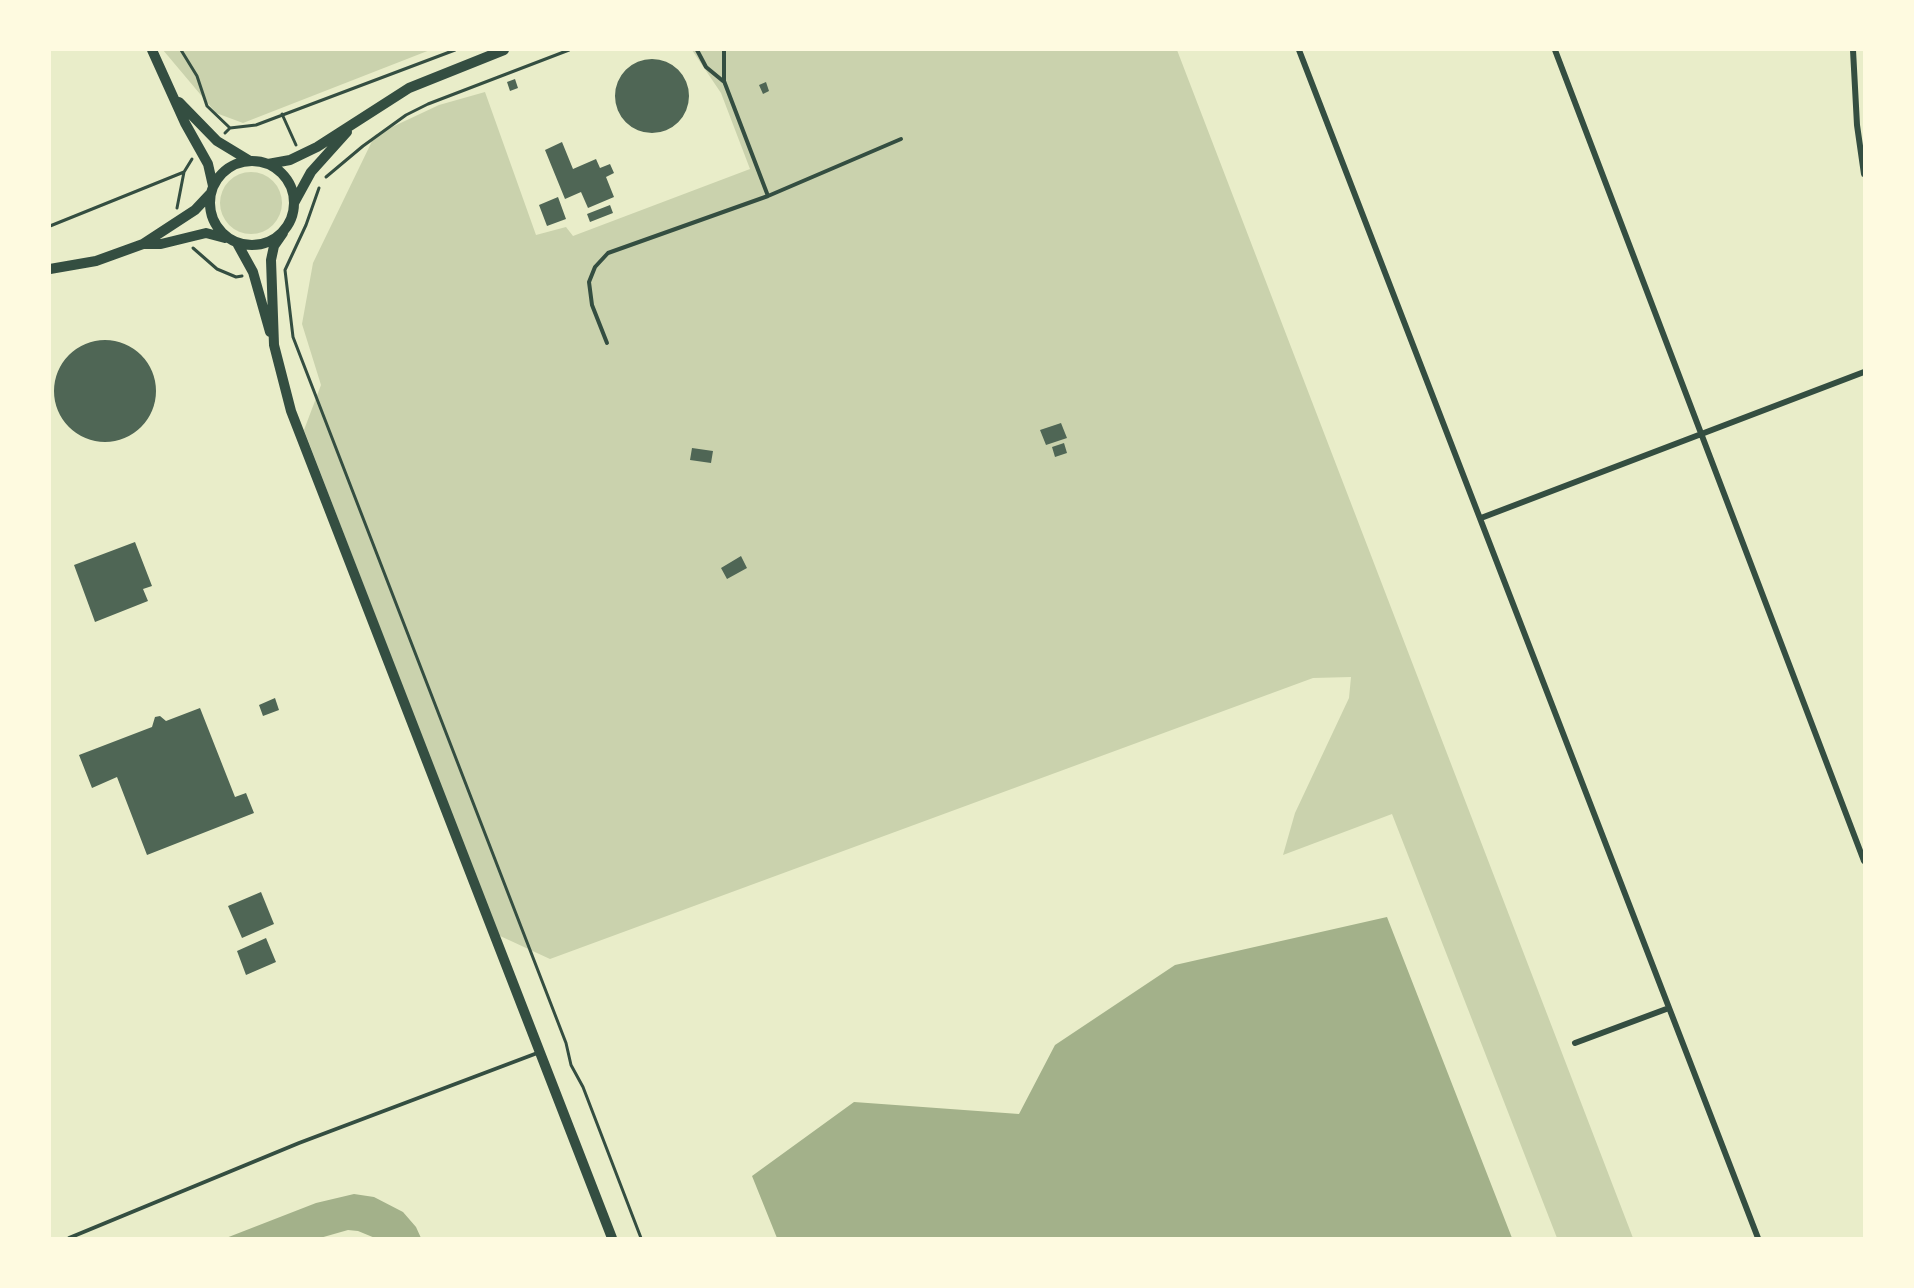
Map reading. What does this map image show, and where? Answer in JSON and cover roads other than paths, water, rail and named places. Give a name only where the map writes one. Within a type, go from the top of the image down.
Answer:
[{"type":"street","points":[[152,50],[177,100],[185,123],[208,164],[212,189],[211,214],[222,233],[234,242],[252,272],[297,431],[612,1239]]},
{"type":"street","points":[[177,100],[218,141],[250,161],[268,164],[290,160],[351,127],[409,88],[504,50]]},
{"type":"street","points":[[1299,50],[1758,1239]]},
{"type":"street","points":[[1555,50],[1703,432],[1864,861]]},
{"type":"street","points":[[1853,50],[1857,125],[1864,174]]},
{"type":"street","points":[[274,345],[271,260],[274,246],[289,224],[294,204],[312,172],[351,127]]},
{"type":"street","points":[[50,269],[113,256],[143,244],[195,210],[232,166],[250,161]]},
{"type":"street","points":[[268,164],[287,180],[294,204]]},
{"type":"street","points":[[143,244],[161,244],[206,233],[251,246],[265,244],[283,232]]},
{"type":"street","points":[[1481,518],[1864,372]]},
{"type":"street","points":[[1575,1043],[1669,1008]]},
{"type":"lane","points":[[697,50],[706,68],[724,81]]},
{"type":"lane","points":[[724,50],[724,81],[768,196]]},
{"type":"lane","points":[[607,344],[592,306],[589,282],[595,267],[608,253],[768,196],[902,140]]},
{"type":"lane","points":[[69,1239],[299,1143],[540,1052]]}]
